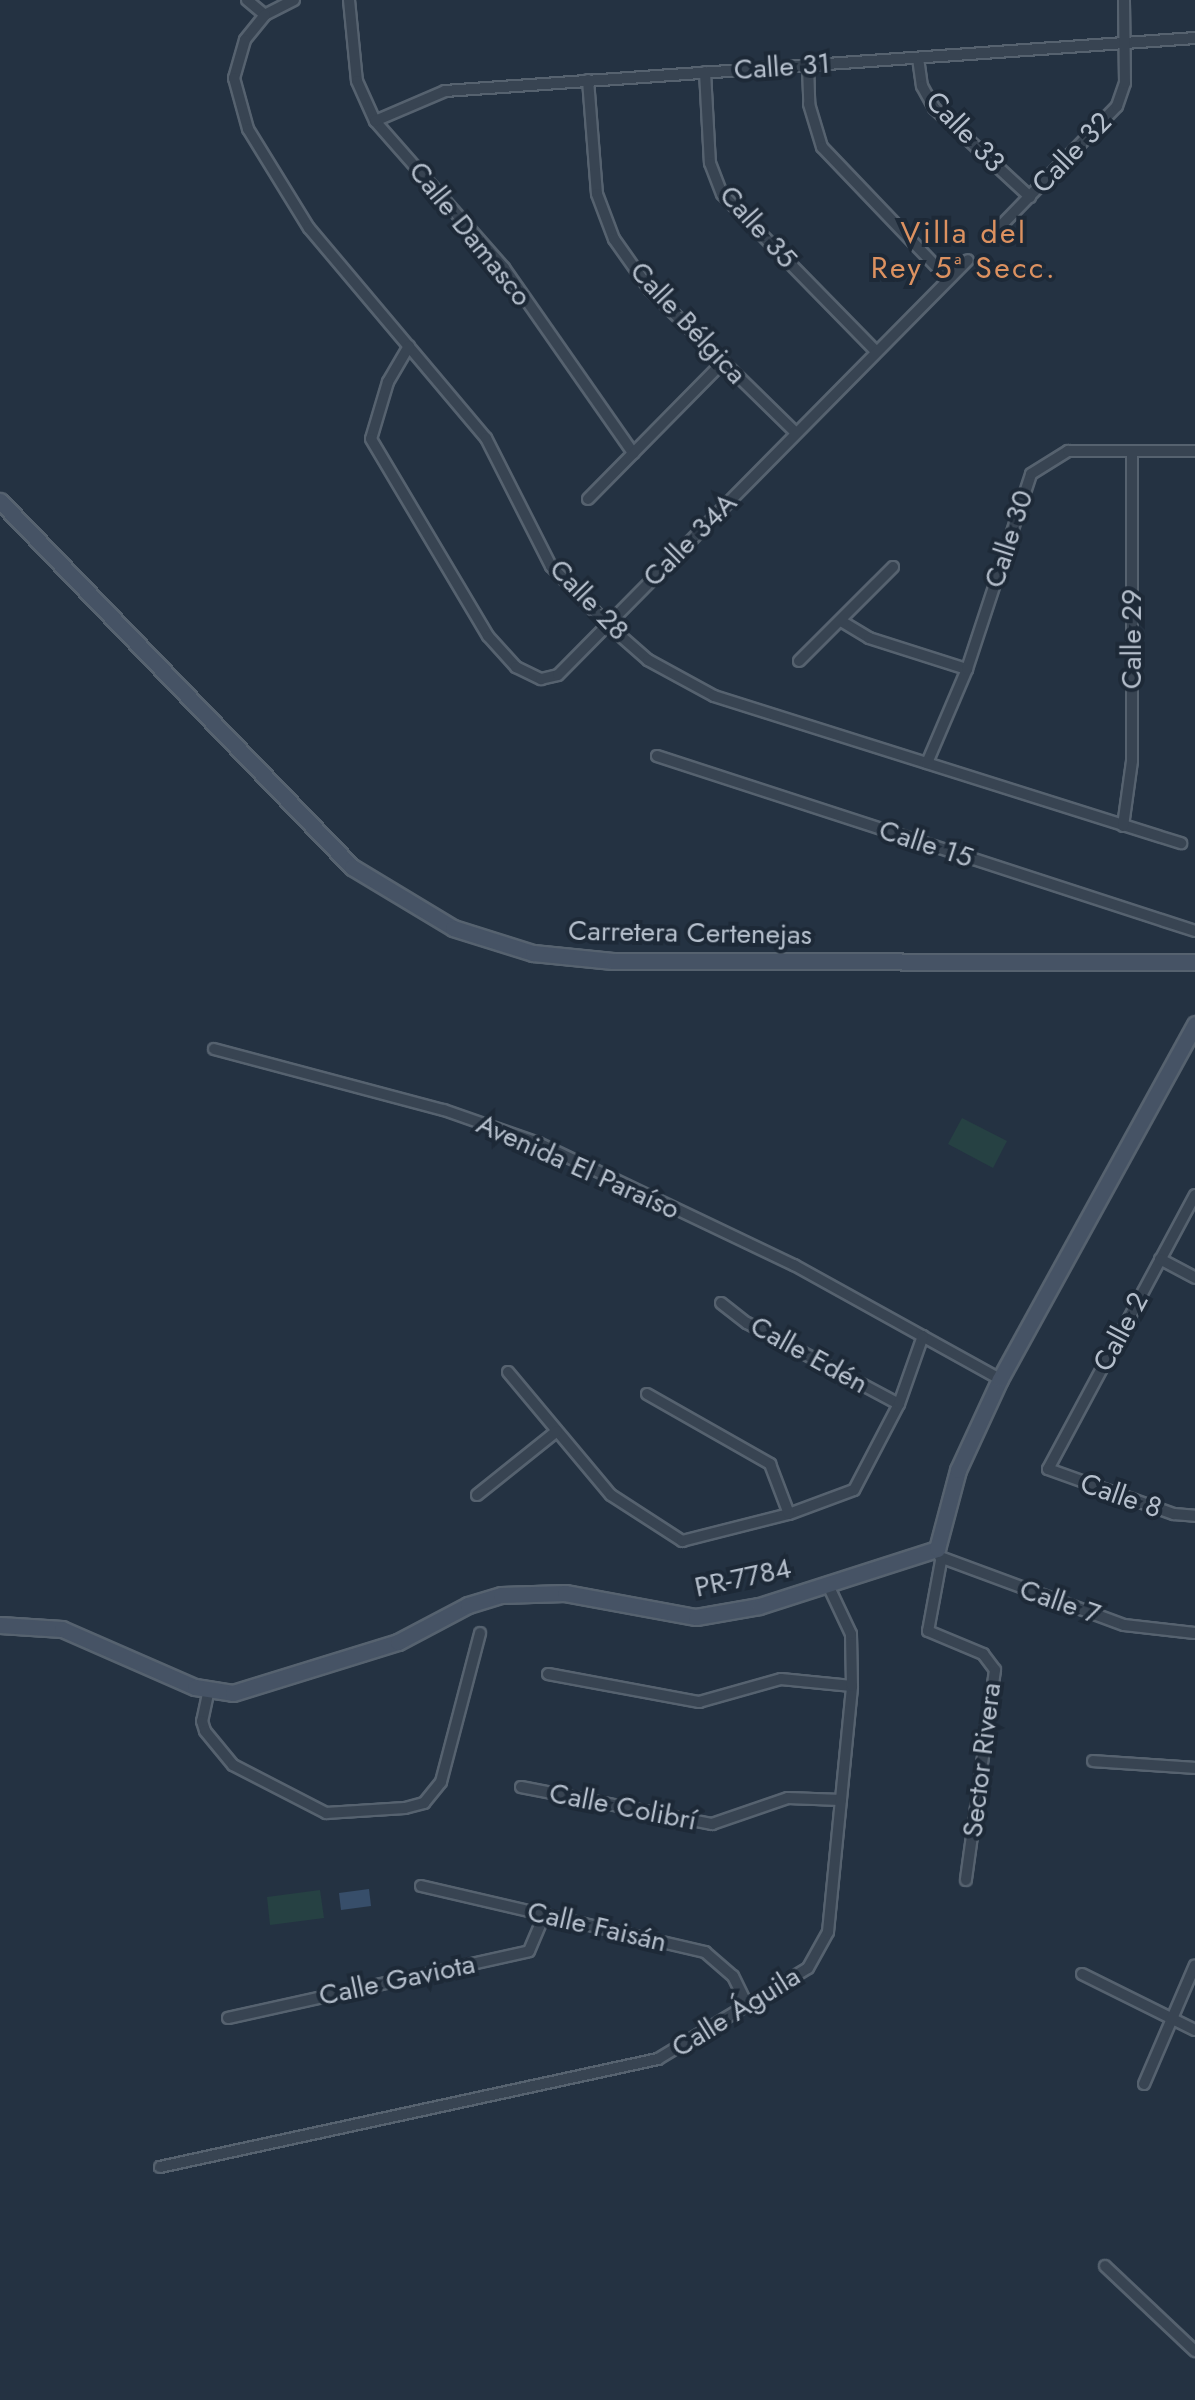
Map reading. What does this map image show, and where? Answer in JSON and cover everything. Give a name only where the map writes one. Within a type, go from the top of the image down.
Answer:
[{"type":"street","points":[[246,0],[265,15],[294,0]]},
{"type":"street","name":"Calle Damasco","points":[[349,0],[357,81],[375,121],[504,268],[633,453]]},
{"type":"street","name":"Calle 32","points":[[994,234],[1117,106],[1125,83],[1124,0]]},
{"type":"street","name":"Calle 28","points":[[265,15],[244,40],[234,78],[248,129],[309,228],[486,438],[551,566],[607,624],[648,660],[714,696],[1181,843]]},
{"type":"street","name":"Calle 31","points":[[375,121],[445,91],[1195,38]]},
{"type":"street","name":"Calle 33","points":[[918,58],[922,86],[934,108],[1030,198]]},
{"type":"street","points":[[808,66],[809,104],[822,148],[948,279]]},
{"type":"street","name":"Calle 35","points":[[705,72],[710,163],[722,194],[876,351]]},
{"type":"street","name":"Calle Bélgica","points":[[588,80],[597,194],[614,239],[650,290],[796,434]]},
{"type":"street","name":"Calle 34A","points":[[409,346],[388,382],[370,439],[488,636],[516,668],[541,679],[558,674],[968,260]]},
{"type":"street","points":[[588,500],[722,363]]},
{"type":"street","name":"Calle 30","points":[[927,763],[967,670],[1030,474],[1068,451],[1195,451]]},
{"type":"street","name":"Calle 29","points":[[1123,826],[1132,761],[1132,452]]},
{"type":"street","name":"Carretera Certenejas","points":[[0,501],[352,867],[453,928],[532,953],[613,961],[1195,962]]},
{"type":"street","points":[[800,661],[893,567]]},
{"type":"street","points":[[842,621],[869,638],[967,670]]},
{"type":"street","name":"Calle 15","points":[[657,756],[1195,931]]},
{"type":"street","points":[[939,1555],[958,1470],[1000,1379],[1195,1024]]},
{"type":"street","name":"Avenida El Paraíso","points":[[214,1049],[444,1110],[538,1143],[794,1265],[1000,1379]]},
{"type":"street","name":"Calle 2","points":[[1048,1469],[1195,1195]]},
{"type":"street","points":[[1160,1259],[1195,1278]]},
{"type":"street","name":"Calle Edén","points":[[720,1303],[747,1323],[899,1404]]},
{"type":"street","points":[[508,1372],[611,1495],[682,1541],[789,1514],[854,1490],[899,1404],[923,1336]]},
{"type":"street","points":[[648,1394],[770,1464],[789,1514]]},
{"type":"street","points":[[477,1496],[557,1431]]},
{"type":"street","name":"Calle 8","points":[[1048,1469],[1174,1514],[1195,1516]]},
{"type":"street","name":"PR-7784","points":[[0,1625],[62,1629],[209,1689],[233,1693],[398,1642],[468,1605],[501,1595],[566,1593],[696,1617],[759,1606],[827,1583],[939,1555]]},
{"type":"street","name":"Calle 7","points":[[939,1555],[1124,1625],[1195,1633]]},
{"type":"street","name":"Sector Rivera","points":[[939,1555],[928,1631],[983,1654],[995,1670],[966,1880]]},
{"type":"street","name":"Calle Águila","points":[[160,2167],[658,2059],[808,1968],[828,1932],[852,1686],[851,1634],[827,1583]]},
{"type":"street","points":[[209,1689],[202,1720],[205,1732],[234,1765],[326,1813],[405,1808],[424,1803],[441,1782],[480,1633]]},
{"type":"street","points":[[548,1674],[699,1702],[781,1680],[852,1686]]},
{"type":"street","points":[[1093,1761],[1195,1768]]},
{"type":"street","name":"Calle Colibrí","points":[[521,1787],[712,1824],[788,1798],[841,1800]]},
{"type":"street","name":"Calle Faisán","points":[[421,1886],[705,1952],[732,1976],[747,2005]]},
{"type":"street","name":"Calle Gaviota","points":[[228,2018],[528,1951],[544,1915]]},
{"type":"street","points":[[1144,2084],[1174,2022],[1195,1965]]},
{"type":"street","points":[[1082,1974],[1195,2030]]},
{"type":"street","points":[[1105,2266],[1195,2351]]},
{"type":"green space","points":[[962,1118],[1007,1141],[993,1168],[948,1144]]},
{"type":"green space","points":[[320,1890],[324,1918],[270,1925],[267,1897]]},
{"type":"water","points":[[369,1889],[371,1906],[341,1910],[339,1893]]},
{"type":"district","name":"Villa del Rey 5ª Secc.","points":[[964,250]]}]
